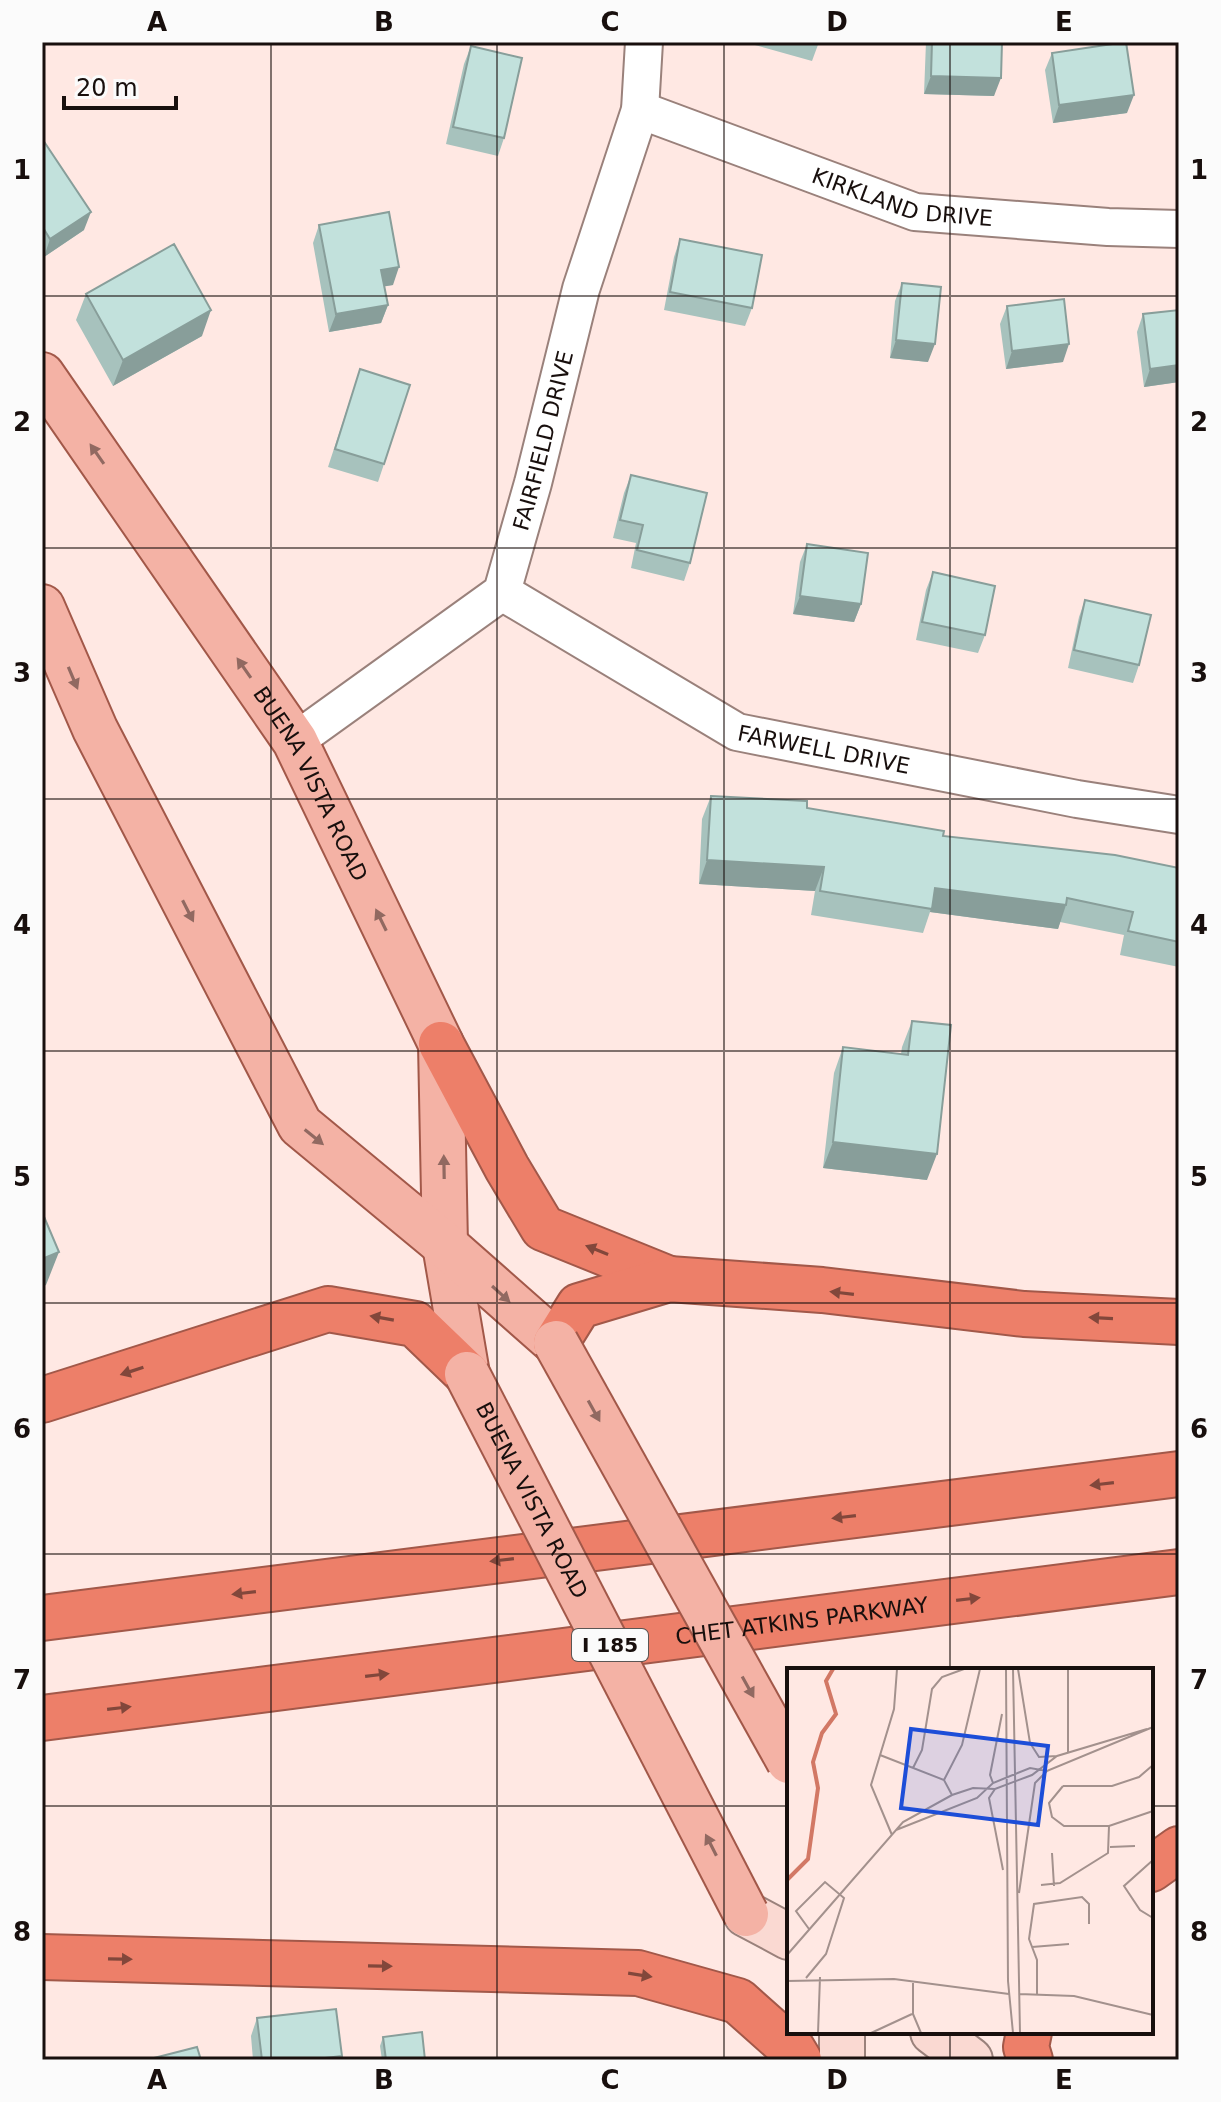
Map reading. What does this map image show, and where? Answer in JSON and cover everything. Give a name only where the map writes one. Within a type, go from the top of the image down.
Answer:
[{"type":"highway","points":[[441,1044],[543,1228],[669,1279],[822,1290],[1024,1314],[1179,1322]]},
{"type":"highway","points":[[556,1343],[579,1306],[669,1279]]},
{"type":"highway","points":[[42,1400],[328,1309],[415,1324],[467,1374]]},
{"type":"highway","points":[[42,1618],[1179,1474]]},
{"type":"highway","name":"CHET ATKINS PARKWAY","points":[[42,1718],[1179,1572]]},
{"type":"highway","points":[[1153,1835],[1179,1829]]},
{"type":"highway","points":[[1153,1868],[1179,1849]]},
{"type":"highway","points":[[42,1957],[638,1973],[738,2001],[793,2050],[799,2060]]},
{"type":"highway","points":[[1029,2034],[1026,2047],[1030,2060]]},
{"type":"main road","name":"BUENA VISTA ROAD","points":[[42,375],[295,741],[441,1044],[445,1245],[467,1374],[746,1914],[787,1936]]},
{"type":"main road","points":[[42,607],[95,729],[300,1125],[445,1245],[556,1343],[787,1757]]},
{"type":"main road","points":[[842,2034],[842,2060]]},
{"type":"main road","points":[[936,2034],[970,2060]]},
{"type":"street","name":"FAIRFIELD DRIVE","points":[[502,592],[533,483],[581,289],[640,110],[644,42]]},
{"type":"street","name":"KIRKLAND DRIVE","points":[[640,110],[915,212],[1108,227],[1179,229]]},
{"type":"street","points":[[295,741],[502,592]]},
{"type":"street","name":"FARWELL DRIVE","points":[[502,592],[737,732],[1077,799],[1179,815]]},
{"type":"building","points":[[932,42],[1002,42],[1001,78],[931,76]]},
{"type":"building","points":[[1126,42],[1134,95],[1059,105],[1052,53]]},
{"type":"building","points":[[471,46],[522,58],[504,138],[453,127]]},
{"type":"building","points":[[43,140],[91,212],[50,239],[42,226]]},
{"type":"building","points":[[389,212],[399,267],[381,270],[388,305],[336,314],[319,225]]},
{"type":"building","points":[[680,239],[762,255],[752,308],[670,292]]},
{"type":"building","points":[[174,244],[211,310],[123,360],[86,294]]},
{"type":"building","points":[[902,283],[941,287],[935,344],[896,340]]},
{"type":"building","points":[[1064,299],[1069,344],[1012,351],[1007,306]]},
{"type":"building","points":[[1179,310],[1179,365],[1150,369],[1143,314]]},
{"type":"building","points":[[360,369],[410,385],[384,464],[335,449]]},
{"type":"building","points":[[631,475],[707,493],[690,563],[637,550],[643,525],[620,520]]},
{"type":"building","points":[[807,544],[868,553],[861,604],[800,596]]},
{"type":"building","points":[[933,572],[995,586],[985,635],[922,622]]},
{"type":"building","points":[[1085,600],[1151,615],[1139,665],[1074,650]]},
{"type":"building","points":[[711,796],[807,801],[807,808],[944,831],[943,836],[1115,855],[1179,868],[1179,942],[1128,931],[1133,912],[1067,898],[1066,905],[935,888],[932,909],[820,891],[824,867],[707,860]]},
{"type":"building","points":[[912,1021],[951,1025],[937,1154],[833,1142],[843,1047],[908,1055]]},
{"type":"building","points":[[42,1212],[59,1252],[42,1259]]},
{"type":"building","points":[[336,2009],[342,2056],[262,2060],[257,2018]]},
{"type":"building","points":[[422,2032],[425,2060],[386,2060],[383,2037]]},
{"type":"building","points":[[197,2047],[201,2060],[150,2059]]}]
